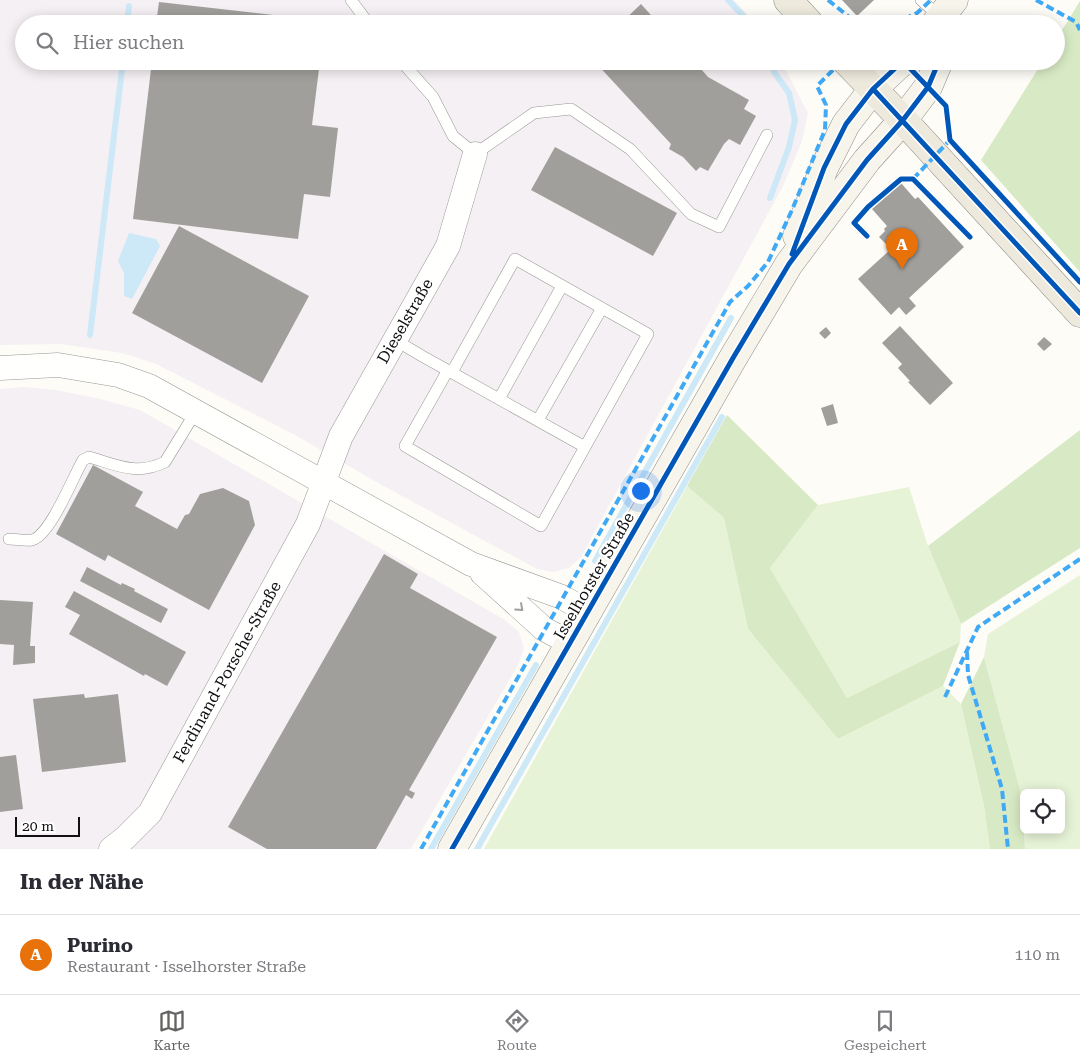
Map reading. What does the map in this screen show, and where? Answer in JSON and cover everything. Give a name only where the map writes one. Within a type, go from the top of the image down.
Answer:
[{"type":"main road","points":[[788,0],[802,15]]},
{"type":"main road","points":[[854,70],[903,120],[1080,313]]},
{"type":"street","points":[[942,15],[964,0]]},
{"type":"street","name":"Isselhorster Straße","points":[[788,264],[824,168],[846,124],[873,90],[894,70]]},
{"type":"street","name":"Isselhorster Straße","points":[[452,849],[788,264],[867,160],[903,120],[928,87],[935,70]]},
{"type":"street","name":"Dieselstraße","points":[[324,483],[342,436],[448,246],[475,154]]},
{"type":"street","points":[[0,368],[58,365],[118,375],[148,386],[471,564],[562,598],[588,612]]},
{"type":"street","name":"Ferdinand-Porsche-Straße","points":[[111,849],[150,813],[308,524],[324,483]]},
{"type":"street","points":[[471,564],[544,629],[570,643]]},
{"type":"lane","points":[[351,0],[362,15]]},
{"type":"lane","points":[[409,70],[434,97],[453,136],[475,154],[534,113],[571,109],[630,149],[691,214],[718,227],[767,135]]},
{"type":"lane","points":[[515,259],[602,308],[648,334],[541,526],[405,446],[515,259]]},
{"type":"lane","points":[[499,399],[562,286]]},
{"type":"lane","points":[[538,420],[602,308]]},
{"type":"lane","points":[[394,340],[585,446]]},
{"type":"lane","points":[[9,539],[32,540],[42,534],[62,502],[83,460],[89,457],[131,470],[143,470],[156,466],[165,462],[195,413]]},
{"type":"shaded area","points":[[0,0],[734,0],[748,15],[15,15],[15,70],[786,70],[808,113],[802,141],[783,186],[581,557],[569,568],[553,572],[537,569],[380,484],[295,435],[156,364],[122,353],[60,344],[0,345]]},
{"type":"shaded area","points":[[24,387],[56,390],[140,410],[505,620],[519,632],[524,648],[519,663],[411,849],[0,849],[0,389]]},
{"type":"green space","points":[[1080,1],[1080,272],[981,160],[1037,70],[1065,70],[1065,25]]},
{"type":"green space","points":[[727,415],[818,505],[770,568],[847,698],[960,642],[943,686],[838,739],[748,629],[724,518],[687,486]]},
{"type":"green space","points":[[1080,430],[1080,548],[961,624],[928,546]]},
{"type":"green space","points":[[687,486],[724,518],[748,629],[838,739],[943,686],[961,704],[984,806],[990,849],[484,849]]},
{"type":"green space","points":[[909,487],[928,546],[961,624],[960,642],[847,698],[770,568],[818,505]]},
{"type":"green space","points":[[1080,575],[1080,849],[1025,849],[1024,834],[1065,834],[1065,789],[1020,790],[984,657],[988,634]]},
{"type":"green space","points":[[984,657],[1020,790],[1020,834],[1024,834],[1025,849],[990,849],[984,806],[961,704]]},
{"type":"water","points":[[129,233],[156,239],[160,246],[132,299],[124,296],[124,273],[118,261]]},
{"type":"building","points":[[842,0],[874,0],[858,15]]},
{"type":"building","points":[[159,2],[273,15],[157,15]]},
{"type":"building","points":[[641,4],[651,15],[629,15]]},
{"type":"building","points":[[151,70],[319,70],[312,125],[338,128],[330,197],[304,194],[298,239],[133,219]]},
{"type":"building","points":[[602,70],[702,70],[708,77],[749,100],[744,109],[756,116],[740,145],[729,139],[708,171],[700,167],[696,171],[683,157],[669,149],[671,144]]},
{"type":"building","points":[[555,147],[677,213],[653,256],[531,190]]},
{"type":"building","points":[[901,183],[915,199],[918,197],[964,247],[909,298],[916,306],[906,315],[899,307],[891,315],[858,279],[891,249],[879,237],[887,226],[872,209]]},
{"type":"building","points":[[179,226],[309,296],[262,383],[132,313]]},
{"type":"building","points":[[900,326],[953,383],[930,405],[908,382],[910,381],[898,368],[902,364],[882,343]]},
{"type":"building","points":[[826,327],[831,333],[825,339],[819,333]]},
{"type":"building","points":[[1044,337],[1052,344],[1044,351],[1037,344]]},
{"type":"building","points":[[833,404],[838,423],[827,426],[821,408]]},
{"type":"building","points":[[93,465],[143,492],[135,506],[177,529],[185,515],[189,514],[200,494],[223,488],[249,501],[255,525],[209,610],[108,555],[105,561],[56,534]]},
{"type":"building","points":[[384,554],[418,574],[410,588],[497,637],[409,790],[415,793],[412,799],[406,795],[376,849],[267,849],[228,827]]},
{"type":"building","points":[[87,567],[121,585],[122,583],[135,589],[134,591],[168,609],[161,623],[80,581]]},
{"type":"building","points":[[74,591],[186,652],[167,686],[145,674],[144,676],[69,634],[80,615],[65,607]]},
{"type":"building","points":[[0,600],[33,602],[30,646],[35,646],[35,663],[13,665],[14,645],[0,644]]},
{"type":"building","points":[[84,694],[85,698],[118,694],[126,762],[42,772],[33,699]]},
{"type":"building","points":[[16,755],[23,809],[0,812],[0,757]]},
{"type":"waterway","points":[[728,0],[742,15]]},
{"type":"waterway","points":[[128,15],[129,6]]},
{"type":"waterway","points":[[90,335],[122,70]]},
{"type":"waterway","points":[[770,198],[789,147],[795,120],[789,93],[773,70]]},
{"type":"waterway","points":[[595,561],[731,318]]},
{"type":"waterway","points":[[477,849],[722,417]]},
{"type":"waterway","points":[[431,849],[536,665]]},
{"type":"marked path","points":[[828,0],[847,15]]},
{"type":"marked path","points":[[913,15],[931,0]]},
{"type":"marked path","points":[[1036,0],[1063,15]]},
{"type":"marked path","points":[[1065,16],[1076,22],[1080,30]]},
{"type":"marked path","points":[[421,849],[730,302],[748,286],[768,262],[825,130],[826,105],[817,86],[833,70]]},
{"type":"marked path","points":[[913,179],[950,140]]},
{"type":"marked path","points":[[945,697],[978,627],[1080,559]]},
{"type":"marked path","points":[[967,652],[968,675],[1002,789],[1008,849]]},
{"type":"cycle path","points":[[792,254],[824,168],[846,124],[873,89],[893,70]]},
{"type":"cycle path","points":[[912,70],[946,106],[950,140],[1080,282]]},
{"type":"cycle path","points":[[452,849],[733,358],[789,264],[867,160],[903,120],[928,87],[935,70]]},
{"type":"cycle path","points":[[873,89],[1080,313]]},
{"type":"cycle path","points":[[867,236],[854,223],[868,207],[901,179],[913,179],[970,237]]},
{"type":"place","name":"Purino","points":[[902,269]]}]
